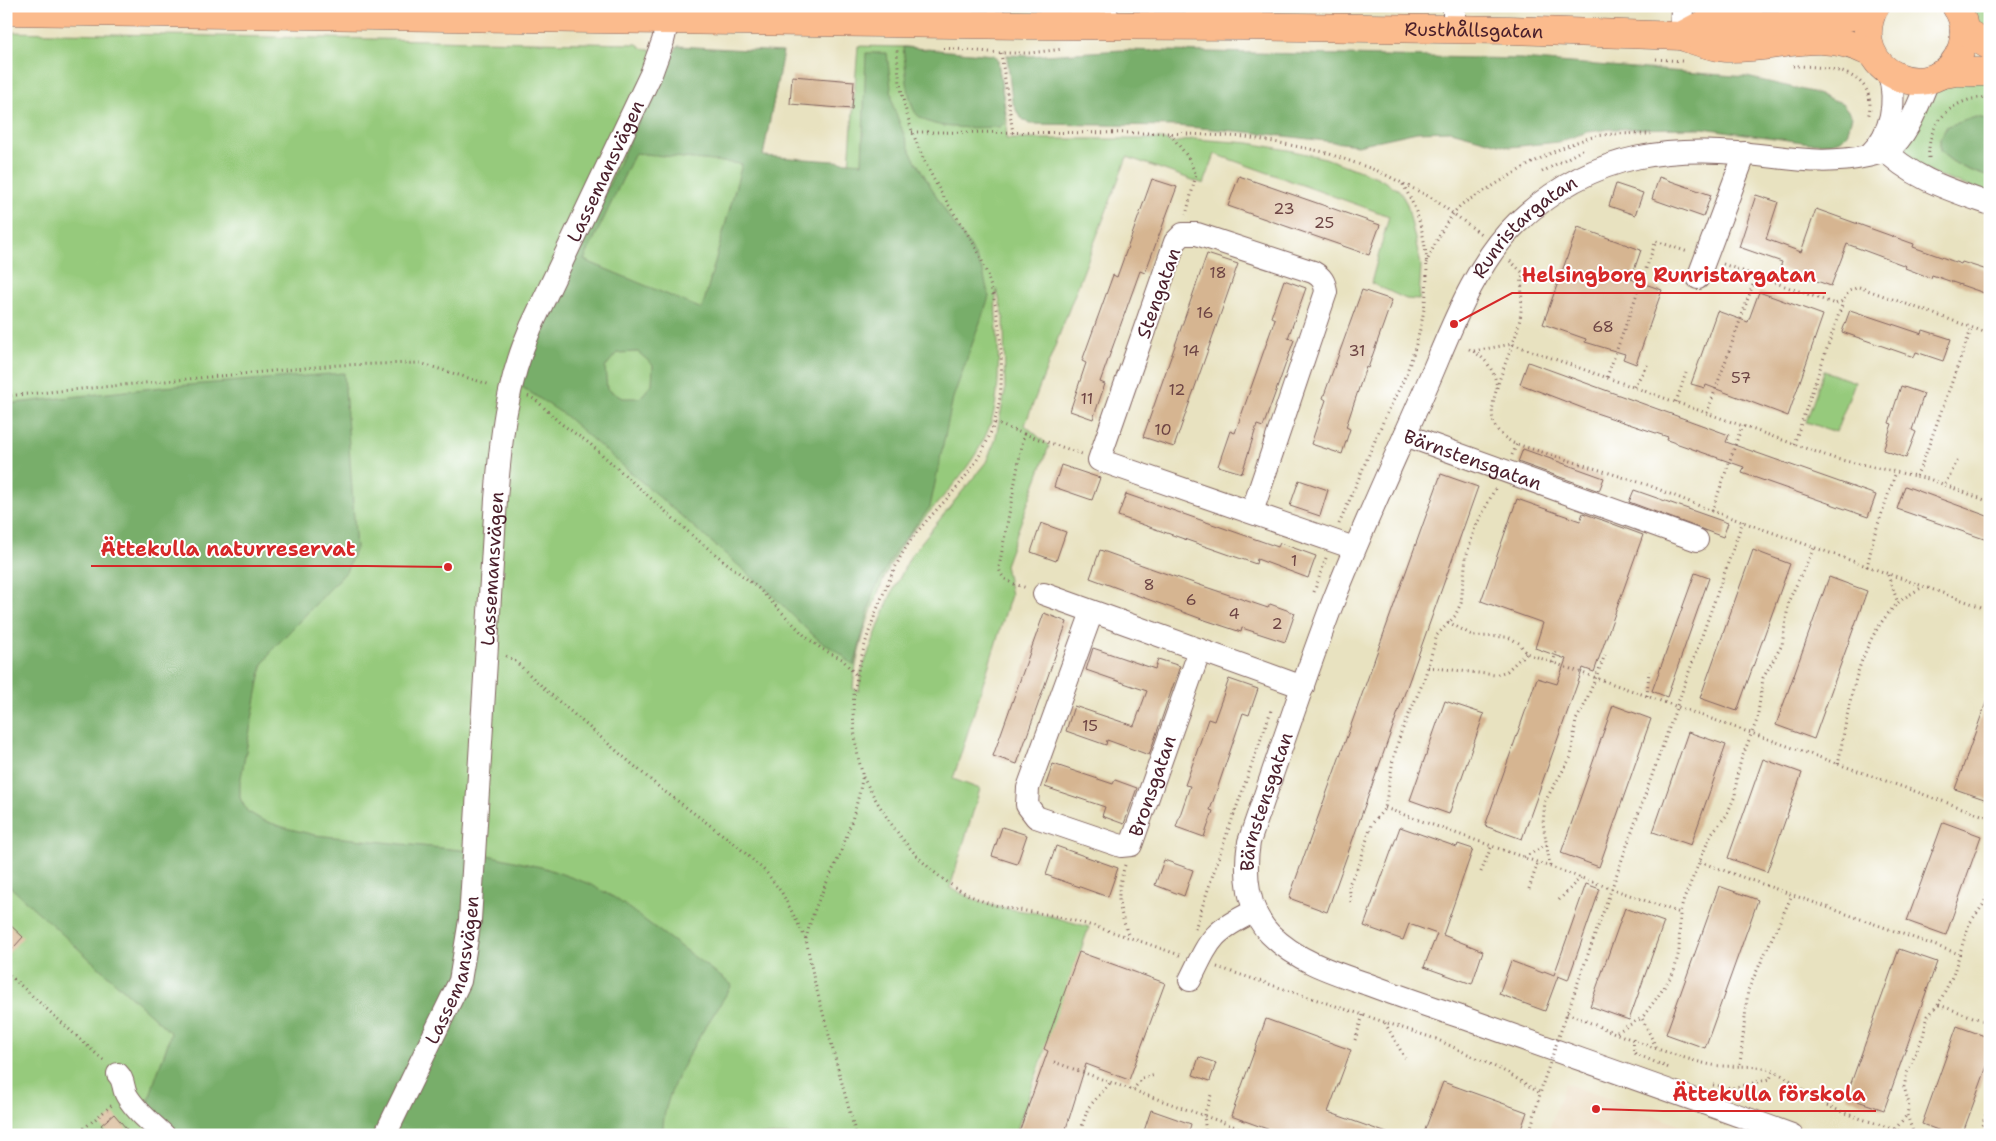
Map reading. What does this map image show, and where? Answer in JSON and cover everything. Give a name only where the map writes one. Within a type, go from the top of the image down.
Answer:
[{"type":"main road","name":"Rusthållsgatan","points":[[1683,49],[1702,26],[1814,24],[1860,14],[1875,6]]},
{"type":"main road","points":[[1875,6],[1869,18],[1867,29],[1868,42],[1879,65],[1890,74],[1902,80],[1916,81],[1940,73],[1990,72]]},
{"type":"main road","name":"Rusthållsgatan","points":[[6,11],[1454,18],[1683,49],[1705,45],[1727,48],[1813,40],[1833,40],[1850,43],[1872,53]]},
{"type":"main road","points":[[1959,13],[1990,46]]},
{"type":"main road","points":[[1940,73],[1959,55],[1959,13]]},
{"type":"street","points":[[1682,6],[1683,49]]},
{"type":"street","name":"Lassemansvägen","points":[[385,1135],[460,981],[470,920],[497,481],[509,391],[518,356],[651,74],[663,41],[679,15]]},
{"type":"street","points":[[1877,151],[1890,149],[1902,136],[1940,73]]},
{"type":"street","points":[[1877,151],[1891,114],[1893,95],[1890,74]]},
{"type":"street","name":"Runristargatan","points":[[1405,435],[1454,324],[1482,269],[1498,244],[1516,224],[1538,205],[1571,182],[1607,165],[1656,153],[1692,150],[1745,153],[1821,162],[1849,160],[1877,151]]},
{"type":"street","points":[[1877,151],[1931,183],[1990,204]]},
{"type":"street","points":[[1701,268],[1745,153]]},
{"type":"street","name":"Stengatan","points":[[1099,460],[1175,242],[1183,234],[1197,234],[1313,272],[1319,275],[1325,284],[1326,292],[1252,512]]},
{"type":"street","name":"Bärnstensgatan","points":[[1697,540],[1405,435],[1354,548],[1303,687],[1249,842],[1247,881],[1255,911],[1269,933],[1280,943],[1317,966],[1792,1135]]},
{"type":"street","points":[[1099,460],[1354,548]]},
{"type":"street","points":[[1044,594],[1303,687]]},
{"type":"street","name":"Bronsgatan","points":[[1092,612],[1028,788],[1027,805],[1036,818],[1121,846],[1131,845],[1200,650]]},
{"type":"street","points":[[1195,971],[1208,944],[1219,930],[1255,911]]},
{"type":"street","points":[[122,1083],[144,1117],[164,1135]]},
{"type":"path","points":[[892,45],[902,46]]},
{"type":"path","points":[[897,48],[901,93],[912,132],[927,168],[975,246],[996,303],[1001,371],[1000,399],[996,423],[988,441],[965,478],[922,525],[901,555],[882,597],[856,675],[853,715],[857,755],[862,777],[884,815],[910,849],[933,870],[959,889],[987,902],[1063,918],[1129,937],[1195,971],[1385,1022],[1444,1043],[1506,1072],[1540,1093]]},
{"type":"path","points":[[939,48],[1001,53],[1030,53],[1066,49]]},
{"type":"path","points":[[1655,59],[1683,49]]},
{"type":"path","points":[[1001,53],[1013,133]]},
{"type":"path","points":[[1789,66],[1816,67],[1854,76],[1865,90],[1869,102],[1869,114],[1866,125]]},
{"type":"path","points":[[1931,183],[1928,146],[1937,123],[1950,108],[1965,100],[1990,98]]},
{"type":"path","points":[[912,132],[1169,133],[1246,137],[1285,144],[1350,160],[1378,171],[1432,198],[1482,234]]},
{"type":"path","points":[[1169,133],[1188,157],[1196,175],[1183,234]]},
{"type":"path","points":[[1426,264],[1436,242],[1454,214],[1465,202],[1574,144],[1603,135],[1653,134]]},
{"type":"path","points":[[1542,172],[1584,149]]},
{"type":"path","points":[[1312,596],[1332,541],[1405,376],[1413,355],[1425,308],[1426,264],[1422,232],[1411,198],[1402,183]]},
{"type":"path","points":[[1607,377],[1656,241],[1701,268],[1756,276],[1835,304],[1843,301]]},
{"type":"path","points":[[1510,261],[1522,272],[1519,323],[1497,391],[1493,410],[1493,421],[1503,436],[1513,443],[1606,471],[1888,575],[1990,610]]},
{"type":"path","points":[[1707,413],[1756,276]]},
{"type":"path","points":[[1794,444],[1843,301],[1850,290],[1859,287],[1990,334]]},
{"type":"path","points":[[1916,476],[1972,327]]},
{"type":"path","points":[[1474,351],[1512,344],[1852,464],[1916,476],[1945,484],[1990,502]]},
{"type":"path","points":[[1469,349],[1474,351],[1493,371],[1497,391]]},
{"type":"path","points":[[1634,387],[1649,362]]},
{"type":"path","points":[[6,396],[338,365],[420,363],[509,391],[536,400],[560,423],[590,444],[694,537],[758,588],[806,637],[842,659],[856,675]]},
{"type":"path","points":[[1676,402],[1686,373]]},
{"type":"path","points":[[996,423],[1099,460]]},
{"type":"path","points":[[1712,511],[1742,426]]},
{"type":"path","points":[[1024,434],[999,567],[1000,572],[1010,582],[1044,594]]},
{"type":"path","points":[[1945,484],[1959,458]]},
{"type":"path","points":[[1351,902],[1349,884],[1360,863],[1371,825],[1385,808],[1393,760],[1400,735],[1428,667],[1437,634],[1455,616],[1462,603],[1466,556],[1475,528],[1490,496],[1506,471]]},
{"type":"path","points":[[1867,567],[1874,536],[1896,472]]},
{"type":"path","points":[[1529,1135],[1543,1083],[1743,521]]},
{"type":"path","points":[[1616,1033],[1642,1018],[1660,995],[1674,972],[1679,951],[1680,913],[1711,834],[1726,816],[1736,796],[1736,776],[1757,720],[1763,678],[1782,645],[1789,600],[1814,548]]},
{"type":"path","points":[[1888,575],[1898,602]]},
{"type":"path","points":[[1838,764],[1852,693],[1866,650],[1882,621],[1898,602],[1923,587]]},
{"type":"path","points":[[1448,622],[1474,636],[1508,637],[1519,643],[1526,653],[1990,818]]},
{"type":"path","points":[[486,644],[514,660],[638,769],[734,843],[766,872],[782,893],[806,939],[814,980],[856,1135]]},
{"type":"path","points":[[1553,663],[1556,652]]},
{"type":"path","points":[[1428,667],[1495,675],[1507,671],[1526,653]]},
{"type":"path","points":[[1550,866],[1543,823],[1545,801],[1571,758],[1576,720],[1584,706],[1605,654]]},
{"type":"path","points":[[1647,696],[1649,671]]},
{"type":"path","points":[[1195,930],[1218,859],[1282,680]]},
{"type":"path","points":[[806,939],[816,903],[848,831],[862,777]]},
{"type":"path","points":[[1385,808],[1680,913]]},
{"type":"path","points":[[1129,937],[1118,905],[1120,883],[1131,845]]},
{"type":"path","points":[[1481,872],[1492,845]]},
{"type":"path","points":[[1524,857],[1547,845]]},
{"type":"path","points":[[1529,889],[1538,862]]},
{"type":"path","points":[[1700,862],[1959,954]]},
{"type":"path","points":[[1559,900],[1581,877]]},
{"type":"path","points":[[1913,1135],[1908,1115],[1909,1104],[1904,1087],[1907,1073],[1923,1036],[1928,1016],[1938,1005],[1953,975],[1968,924],[1983,905],[1990,889]]},
{"type":"path","points":[[1740,1064],[1748,990],[1792,895]]},
{"type":"path","points":[[6,972],[122,1083],[76,1135]]},
{"type":"path","points":[[1938,1005],[1990,1023]]},
{"type":"path","points":[[1567,1015],[1710,1064],[1740,1064],[1773,1071],[1829,1106],[1913,1135]]},
{"type":"path","points":[[1355,1040],[1363,1016]]},
{"type":"path","points":[[1642,1018],[1656,1047]]},
{"type":"path","points":[[1385,1022],[1405,1058]]},
{"type":"path","points":[[1633,1039],[1634,1053],[1670,1068]]},
{"type":"path","points":[[1054,1062],[1258,1135]]},
{"type":"path","points":[[1716,1084],[1732,1088],[1770,1079],[1773,1071]]},
{"type":"path","points":[[1133,1090],[1142,1078],[1156,1075]]},
{"type":"path","points":[[1079,1135],[1088,1108],[1111,1082]]},
{"type":"path","points":[[1206,1135],[1204,1115],[1211,1095]]},
{"type":"path","points":[[1979,1135],[1990,1102]]},
{"type":"path","points":[[1895,1129],[1908,1115]]},
{"type":"shaded area","points":[[1565,1083],[1706,1135],[1547,1135]]},
{"type":"green space","points":[[1968,6],[1990,6],[1990,36],[1977,29]]},
{"type":"green space","points":[[6,32],[637,44],[644,49],[670,53],[661,74],[779,74],[762,157],[849,165],[858,46],[906,47],[997,57],[1007,120],[1006,139],[1162,139],[1172,143],[1194,139],[1249,143],[1325,158],[1377,177],[1399,190],[1407,204],[1421,265],[1419,300],[1406,299],[1371,283],[1389,216],[1215,154],[1204,184],[1127,157],[1025,425],[1049,446],[1005,565],[1011,595],[953,779],[980,789],[950,888],[980,902],[997,907],[1043,914],[1089,927],[1015,1135],[6,1135]],"holes":[[[997,290],[1004,320],[1005,392],[995,441],[986,462],[911,555],[889,599],[861,672],[859,691],[853,689],[865,630],[890,566],[910,534],[944,496],[975,455],[990,425],[998,384]]]},
{"type":"green space","points":[[678,46],[783,52],[763,156],[862,163],[866,53],[887,53],[893,106],[911,153],[950,219],[970,246],[983,272],[989,297],[953,398],[930,507],[896,550],[873,593],[854,666],[841,654],[820,641],[767,590],[563,414],[519,385],[538,336],[667,61]],"holes":[[[635,153],[742,164],[702,309],[584,260]],[[638,352],[653,365],[652,384],[640,398],[622,398],[607,389],[605,367],[617,353]]]},
{"type":"green space","points":[[903,47],[994,55],[998,61],[1006,117],[1004,123],[1000,127],[952,127],[927,122],[918,116],[913,108],[909,94]]},
{"type":"green space","points":[[1122,50],[1521,59],[1747,77],[1812,92],[1842,103],[1852,116],[1847,134],[1841,140],[1830,143],[1809,143],[1703,128],[1611,129],[1588,132],[1558,142],[1510,147],[1451,131],[1417,132],[1358,145],[1268,134],[1177,126],[1029,124],[1019,116],[1012,101],[1007,55],[1029,56]]},
{"type":"green space","points":[[1990,81],[1990,120],[1976,117],[1940,139],[1940,151],[1951,161],[1976,173],[1990,177],[1990,193],[1954,182],[1926,170],[1915,163],[1908,155],[1906,146],[1930,96],[1944,85]]},
{"type":"green space","points":[[1976,117],[1990,120],[1990,177],[1976,173],[1951,161],[1940,151],[1940,139],[1947,126]]},
{"type":"green space","points":[[1824,371],[1855,382],[1836,432],[1806,422]]},
{"type":"green space","points":[[344,373],[356,548],[346,572],[273,649],[262,666],[240,783],[240,798],[247,811],[262,820],[286,828],[315,835],[470,851],[545,868],[590,884],[615,898],[732,985],[687,1057],[677,1077],[664,1117],[663,1135],[162,1135],[146,1118],[153,1086],[171,1033],[6,883],[6,404],[163,387]]},
{"type":"building","points":[[792,76],[854,81],[852,109],[790,104]]},
{"type":"building","points":[[1239,176],[1380,225],[1369,255],[1228,206]]},
{"type":"building","points":[[1659,177],[1711,195],[1703,217],[1652,199]]},
{"type":"building","points":[[1152,179],[1177,187],[1145,273],[1140,271],[1100,382],[1105,384],[1093,419],[1070,411],[1086,363],[1082,361],[1113,275],[1117,277]]},
{"type":"building","points":[[1616,184],[1643,193],[1635,215],[1609,206]]},
{"type":"building","points":[[1756,195],[1778,202],[1766,239],[1801,252],[1816,209],[1914,244],[1913,247],[1961,264],[1962,262],[1990,271],[1990,295],[1932,275],[1931,278],[1905,268],[1906,266],[1847,244],[1831,286],[1780,268],[1782,262],[1739,247]]},
{"type":"building","points":[[1578,227],[1641,250],[1631,279],[1662,290],[1636,364],[1623,359],[1625,354],[1585,342],[1586,339],[1543,324]]},
{"type":"building","points":[[1207,254],[1238,264],[1174,447],[1143,437]]},
{"type":"building","points":[[1284,280],[1306,288],[1288,338],[1294,340],[1263,427],[1257,425],[1242,473],[1218,466],[1230,431],[1235,433],[1275,319],[1271,317]]},
{"type":"building","points":[[1362,290],[1392,300],[1368,368],[1366,367],[1346,427],[1350,429],[1342,454],[1311,444],[1326,400],[1323,398]]},
{"type":"building","points":[[1759,292],[1823,315],[1788,416],[1706,385],[1705,388],[1691,384],[1717,311],[1748,322]]},
{"type":"building","points":[[1850,310],[1922,334],[1923,330],[1951,339],[1943,361],[1916,352],[1914,357],[1842,332]]},
{"type":"building","points":[[1528,362],[1729,435],[1726,442],[1876,495],[1868,517],[1742,473],[1744,467],[1667,440],[1668,437],[1593,412],[1520,384]]},
{"type":"building","points":[[1901,386],[1924,394],[1912,430],[1916,432],[1906,458],[1883,450],[1892,424],[1889,423]]},
{"type":"building","points":[[1523,449],[1604,478],[1599,491],[1518,462]]},
{"type":"building","points":[[1061,465],[1100,478],[1092,500],[1054,487]]},
{"type":"building","points":[[1441,474],[1478,487],[1327,912],[1289,898]]},
{"type":"building","points":[[1299,480],[1328,490],[1320,516],[1290,506]]},
{"type":"building","points":[[1905,486],[1990,517],[1990,541],[1897,509]]},
{"type":"building","points":[[1634,490],[1728,523],[1723,537],[1629,502]]},
{"type":"building","points":[[1126,494],[1278,547],[1280,543],[1316,556],[1308,578],[1257,559],[1256,564],[1118,516]]},
{"type":"building","points":[[1517,499],[1580,521],[1583,513],[1643,535],[1594,672],[1583,668],[1522,839],[1485,826],[1537,678],[1557,684],[1566,659],[1535,648],[1543,623],[1481,601]]},
{"type":"building","points":[[1041,523],[1066,532],[1056,561],[1031,552]]},
{"type":"building","points":[[1100,550],[1268,608],[1270,604],[1295,613],[1285,642],[1242,628],[1241,632],[1090,578]]},
{"type":"building","points":[[1753,550],[1790,564],[1737,711],[1700,698]]},
{"type":"building","points":[[1695,573],[1709,578],[1667,697],[1652,691]]},
{"type":"building","points":[[1829,577],[1867,591],[1814,739],[1776,725]]},
{"type":"building","points":[[1044,613],[1067,622],[1017,764],[993,756]]},
{"type":"building","points":[[1093,648],[1155,669],[1158,659],[1180,666],[1149,755],[1107,740],[1106,745],[1066,731],[1074,706],[1134,726],[1147,691],[1086,670]]},
{"type":"building","points":[[1229,679],[1258,689],[1249,715],[1243,713],[1210,810],[1213,811],[1204,837],[1176,827],[1190,786],[1185,785],[1208,719],[1214,721]]},
{"type":"building","points":[[1988,697],[1990,698],[1990,801],[1955,789]]},
{"type":"building","points":[[1445,701],[1484,714],[1449,814],[1410,800]]},
{"type":"building","points":[[1613,705],[1651,719],[1599,867],[1561,853]]},
{"type":"building","points":[[1688,732],[1726,745],[1691,845],[1653,832]]},
{"type":"building","points":[[1763,759],[1802,773],[1767,872],[1728,858]]},
{"type":"building","points":[[1053,764],[1113,784],[1115,780],[1137,788],[1124,824],[1102,816],[1105,807],[1045,787]]},
{"type":"building","points":[[1943,822],[1981,836],[1946,935],[1907,921]]},
{"type":"building","points":[[1002,827],[1027,835],[1017,864],[992,856]]},
{"type":"building","points":[[1400,827],[1457,847],[1458,844],[1473,849],[1443,935],[1483,951],[1472,984],[1424,967],[1437,934],[1409,924],[1403,940],[1364,926]]},
{"type":"building","points":[[1056,846],[1118,868],[1108,897],[1046,875]]},
{"type":"building","points":[[1164,860],[1193,870],[1184,896],[1155,885]]},
{"type":"building","points":[[1586,884],[1600,889],[1568,980],[1558,976],[1545,1011],[1499,994],[1511,961],[1543,973],[1544,971],[1554,975]]},
{"type":"building","points":[[1719,886],[1758,900],[1705,1048],[1666,1034]]},
{"type":"building","points":[[1625,908],[1664,922],[1629,1020],[1590,1006]]},
{"type":"building","points":[[6,921],[23,937],[6,956]]},
{"type":"building","points":[[1899,949],[1937,962],[1884,1110],[1846,1097]]},
{"type":"building","points":[[1079,952],[1165,983],[1129,1080],[1086,1064],[1064,1135],[1018,1135],[1048,1051],[1044,1049]]},
{"type":"building","points":[[1266,1019],[1351,1050],[1328,1112],[1387,1133],[1386,1135],[1284,1135],[1231,1116]]},
{"type":"building","points":[[1957,1026],[1990,1038],[1990,1058],[1962,1135],[1951,1135],[1922,1124]]},
{"type":"building","points":[[1199,1057],[1216,1063],[1210,1081],[1193,1075]]},
{"type":"building","points":[[1443,1082],[1527,1112],[1519,1135],[1423,1135]]},
{"type":"building","points":[[1151,1110],[1191,1124],[1188,1135],[1154,1135],[1144,1131]]},
{"type":"building","points":[[114,1114],[132,1135],[109,1135],[101,1125]]},
{"type":"place","name":"Helsingborg Runristargatan","points":[[1454,324]]},
{"type":"place","name":"Ättekulla naturreservat","points":[[448,567]]},
{"type":"place","name":"Ättekulla förskola","points":[[1596,1109]]}]
